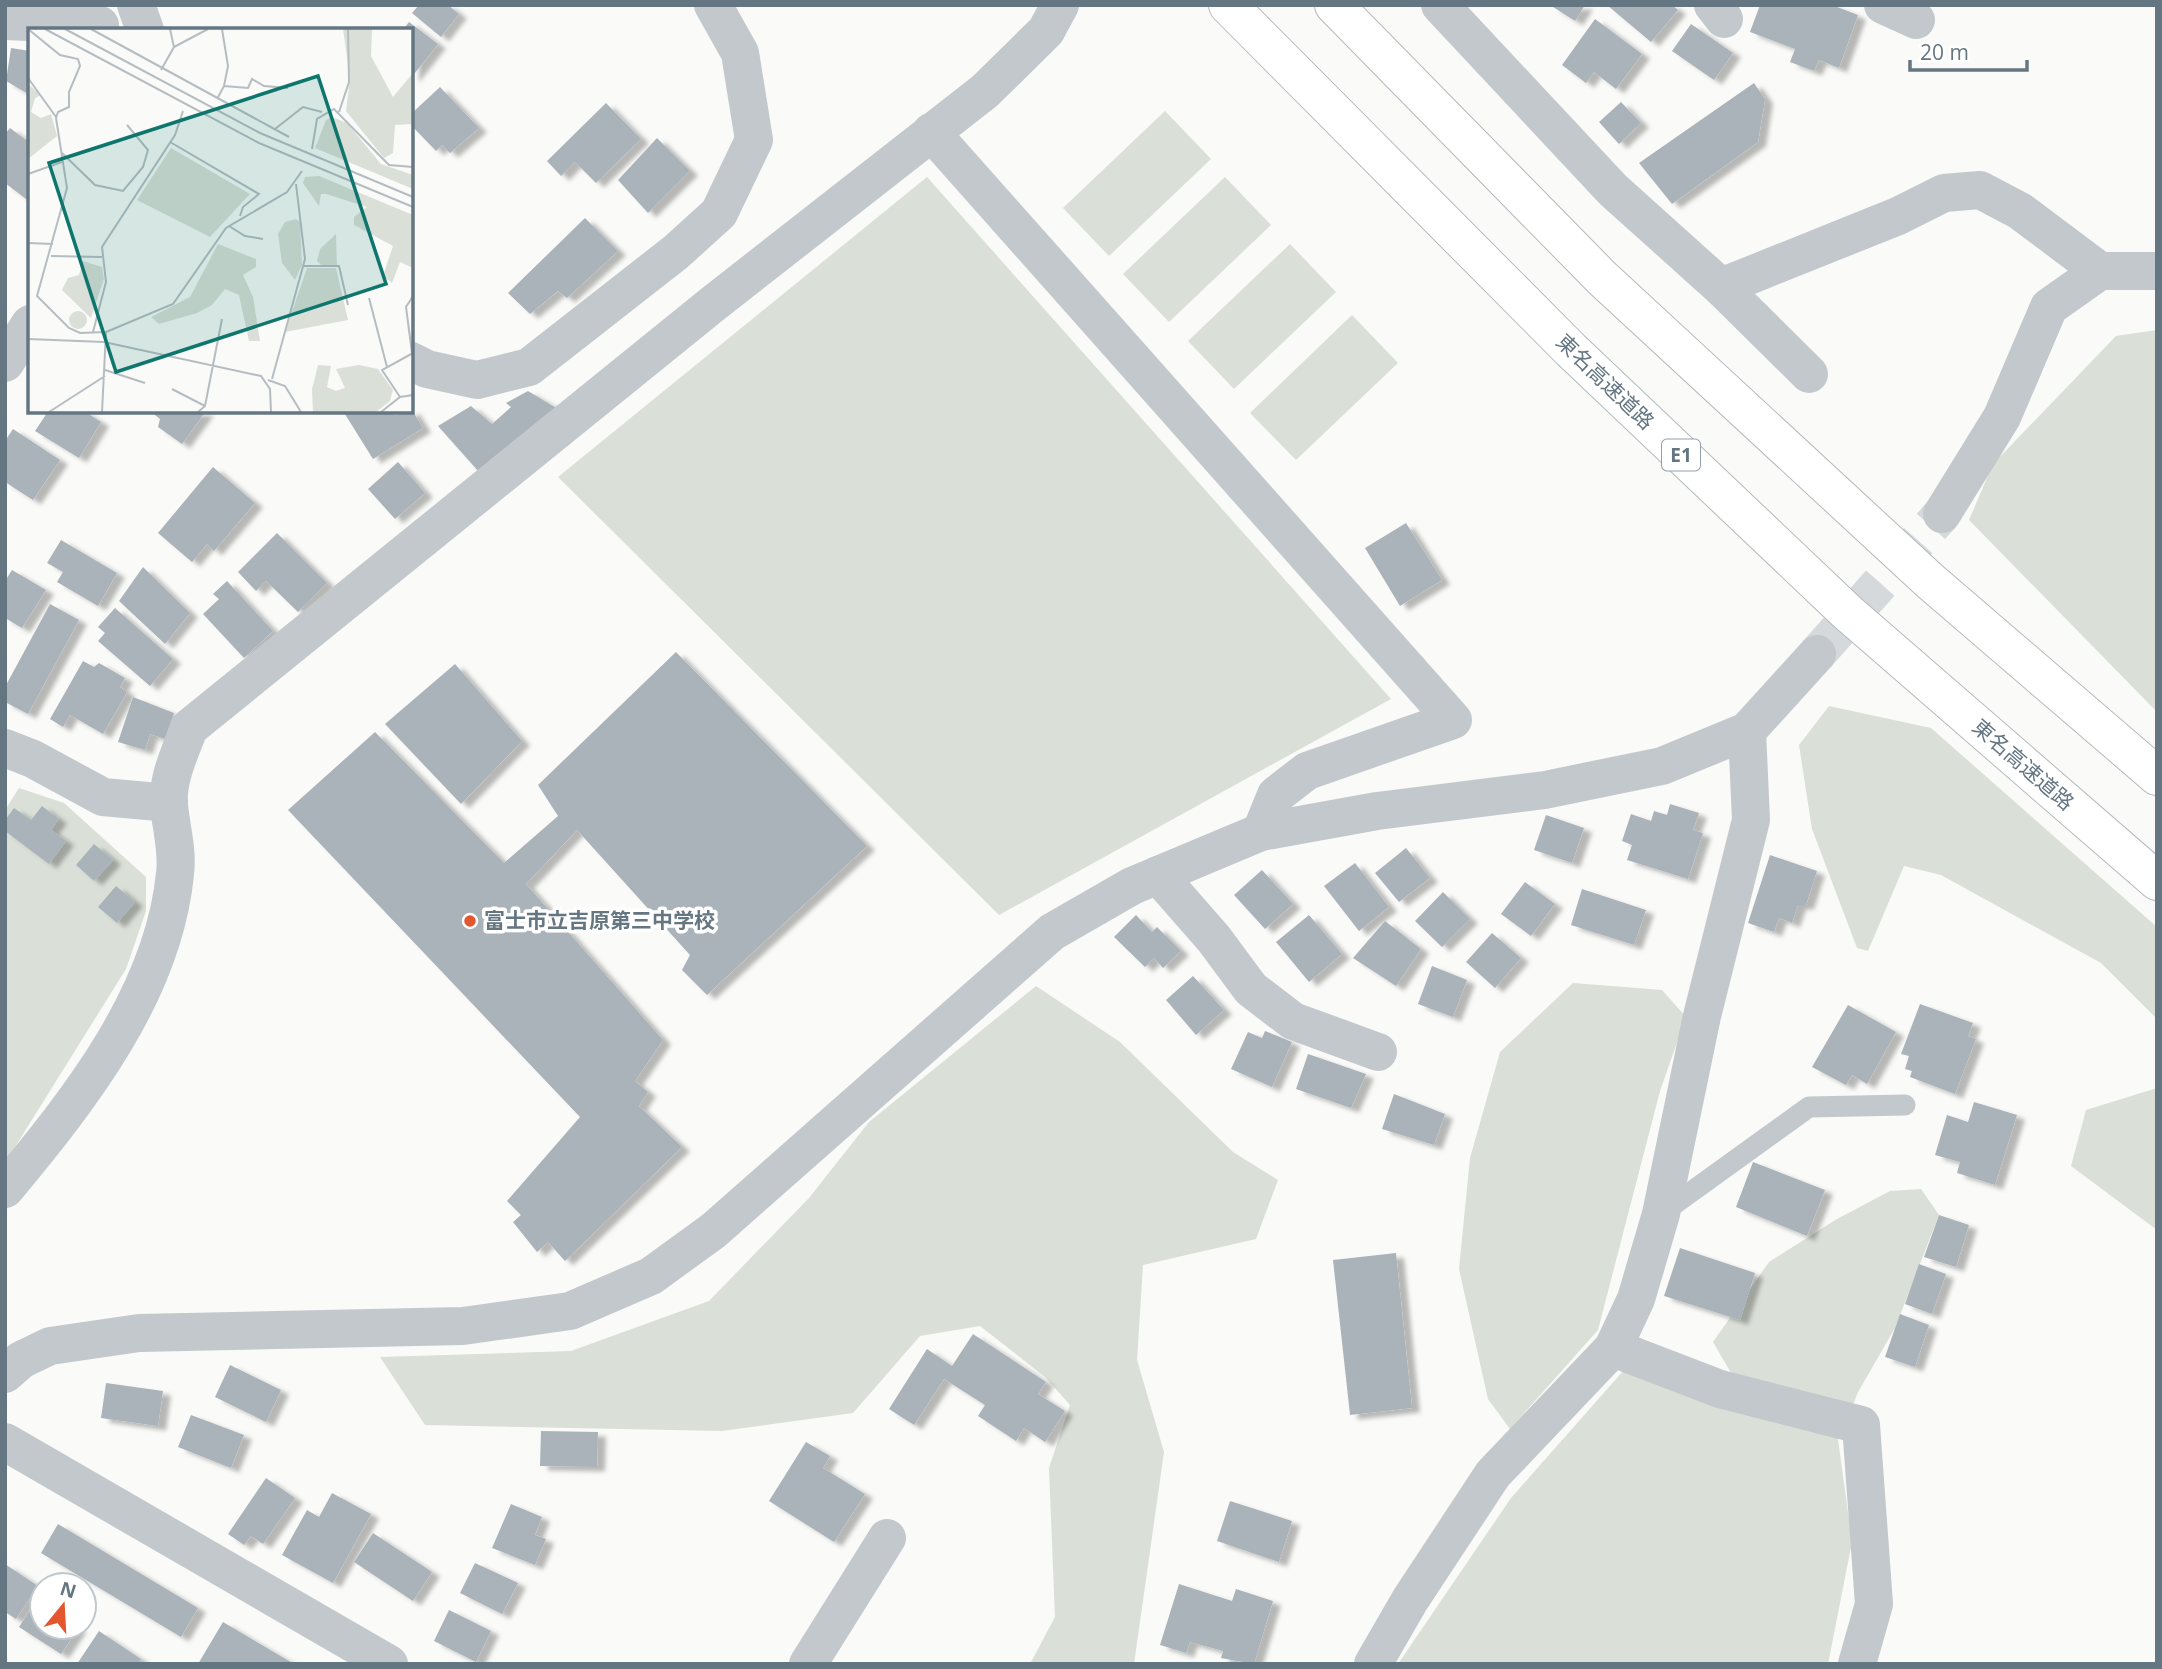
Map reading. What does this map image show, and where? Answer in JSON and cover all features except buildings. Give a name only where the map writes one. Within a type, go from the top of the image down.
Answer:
[{"type":"highway","name":"東名高速道路","points":[[1228,5],[1570,349],[1846,612],[2157,881]]},
{"type":"highway","points":[[1334,5],[1612,288],[1930,581],[2157,776]]},
{"type":"street","points":[[136,5],[144,28]]},
{"type":"street","points":[[413,362],[427,369],[477,380],[529,367],[676,252],[719,213],[754,140],[740,53],[713,5]]},
{"type":"street","points":[[5,1189],[39,1148],[106,1055],[138,998],[163,932],[175,874],[175,839],[169,803],[173,770],[189,728],[985,91],[1046,31],[1060,5]]},
{"type":"street","points":[[1440,5],[1613,190],[1721,287],[1809,374]]},
{"type":"street","points":[[5,21],[101,20]]},
{"type":"street","points":[[931,132],[1453,720],[1307,771],[1276,794],[1261,832]]},
{"type":"street","points":[[1721,287],[1898,216],[1944,193],[1980,190],[2020,211],[2100,271]]},
{"type":"street","points":[[1942,514],[2002,417],[2049,307],[2100,271],[2157,271]]},
{"type":"street","points":[[5,363],[28,327]]},
{"type":"street","points":[[11,1363],[50,1346],[139,1333],[463,1326],[570,1311],[651,1276],[713,1231],[1052,932],[1132,886],[1261,832],[1377,811],[1545,790],[1662,766],[1747,731],[1817,654]]},
{"type":"street","points":[[1373,1664],[1410,1600],[1493,1474],[1613,1348],[1636,1298],[1661,1214],[1702,1016],[1751,820],[1747,731]]},
{"type":"street","points":[[5,748],[33,759],[103,797],[169,803]]},
{"type":"street","points":[[1158,875],[1214,939],[1251,989],[1293,1021],[1378,1052]]},
{"type":"street","points":[[1613,1348],[1720,1389],[1861,1425],[1874,1604],[1857,1664]]},
{"type":"street","points":[[5,1442],[389,1664]]},
{"type":"street","points":[[808,1664],[887,1538]]},
{"type":"lane","points":[[1661,1214],[1809,1107],[1905,1105]]},
{"type":"shaded area","points":[[1165,111],[1211,159],[1109,256],[1063,208]]},
{"type":"shaded area","points":[[927,177],[1391,699],[999,915],[558,477]]},
{"type":"shaded area","points":[[1225,177],[1271,225],[1169,322],[1123,274]]},
{"type":"shaded area","points":[[1290,244],[1336,292],[1234,389],[1188,341]]},
{"type":"shaded area","points":[[1352,315],[1398,363],[1296,460],[1250,413]]},
{"type":"shaded area","points":[[2157,330],[2157,712],[1969,520],[1993,464],[2116,336]]},
{"type":"shaded area","points":[[1829,706],[1931,728],[2157,927],[2157,1019],[2101,963],[1941,875],[1904,866],[1868,951],[1857,948],[1812,829],[1799,745]]},
{"type":"shaded area","points":[[19,788],[64,803],[146,877],[146,911],[126,969],[5,1163],[5,810]]},
{"type":"shaded area","points":[[1573,983],[1662,990],[1686,1017],[1660,1091],[1598,1330],[1510,1429],[1488,1399],[1459,1269],[1470,1158],[1500,1052]]},
{"type":"shaded area","points":[[1036,986],[1120,1042],[1233,1152],[1278,1180],[1256,1239],[1143,1265],[1137,1360],[1164,1452],[1134,1664],[1030,1664],[1055,1617],[1049,1468],[1070,1405],[1045,1377],[980,1326],[920,1336],[853,1413],[722,1431],[425,1425],[380,1357],[571,1351],[709,1301],[809,1198],[869,1122]]},
{"type":"shaded area","points":[[2157,1088],[2157,1230],[2071,1166],[2086,1110]]},
{"type":"shaded area","points":[[1921,1189],[1939,1215],[1895,1328],[1858,1392],[1849,1415],[1734,1378],[1713,1342],[1769,1262],[1837,1219],[1890,1191]]},
{"type":"shaded area","points":[[1624,1370],[1837,1432],[1852,1542],[1828,1664],[1398,1664],[1511,1498]]},
{"type":"tunnel","points":[[1817,654],[1942,514]]},
{"type":"place","name":"富士市立吉原第三中学校","points":[[470,921]]}]
